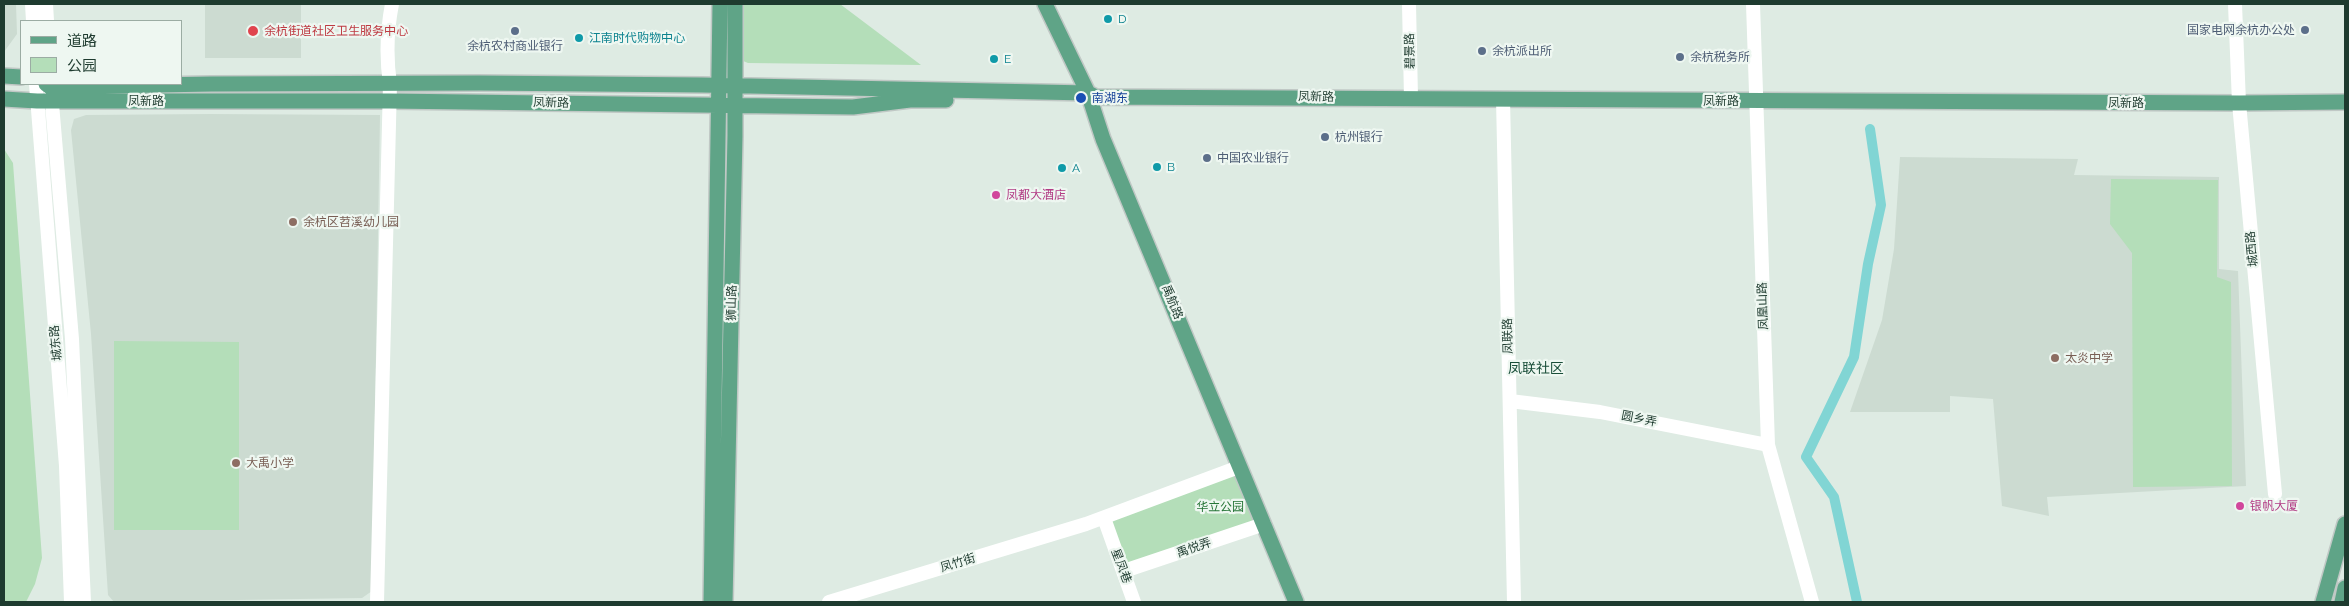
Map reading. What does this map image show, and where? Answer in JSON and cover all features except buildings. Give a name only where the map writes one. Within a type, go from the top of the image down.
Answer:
[{"type":"main road","name":"狮山路","points":[[711,602],[720,4]]},
{"type":"main road","name":"狮山路","points":[[725,602],[735,4]]},
{"type":"main road","name":"禹航路","points":[[1045,4],[1110,136],[1302,602]]},
{"type":"main road","name":"禹航路","points":[[1056,4],[1091,97],[1103,139],[1296,602]]},
{"type":"main road","points":[[4,76],[20,77]]},
{"type":"main road","name":"凤新路","points":[[4,100],[45,90],[211,84],[734,86],[1091,97]]},
{"type":"main road","name":"凤新路","points":[[45,90],[389,101],[853,107],[910,100],[1091,97],[1888,102],[2345,102]]},
{"type":"main road","points":[[2322,602],[2345,524]]},
{"type":"main road","points":[[2342,602],[2345,588]]},
{"type":"street","points":[[32,4],[33,20]]},
{"type":"street","points":[[46,4],[47,20]]},
{"type":"street","points":[[377,602],[390,84],[388,23],[392,4]]},
{"type":"street","name":"碧景路","points":[[1409,4],[1411,98]]},
{"type":"street","name":"凤凰山路","points":[[1753,4],[1768,445],[1812,602]]},
{"type":"street","name":"城西路","points":[[2235,4],[2239,103],[2275,494]]},
{"type":"street","name":"城东路","points":[[45,90],[66,466],[71,602]]},
{"type":"street","name":"城东路","points":[[45,90],[72,339],[84,602]]},
{"type":"street","name":"凤联路","points":[[1503,99],[1514,602]]},
{"type":"street","name":"圆乡弄","points":[[1510,401],[1600,412],[1768,445]]},
{"type":"street","name":"凤竹街","points":[[830,602],[1086,524],[1109,521],[1239,468]]},
{"type":"street","name":"星凤巷","points":[[1109,521],[1134,602]]},
{"type":"street","name":"禹悦弄","points":[[1124,571],[1264,524]]},
{"type":"shaded area","points":[[4,4],[16,4],[17,34],[4,52]]},
{"type":"shaded area","name":"余杭街道社区卫生服务中心","points":[[205,4],[301,4],[301,58],[205,58]]},
{"type":"shaded area","points":[[86,115],[380,115],[372,591],[362,598],[114,602],[108,595],[91,334],[71,130],[74,119]]},
{"type":"shaded area","name":"太炎中学","points":[[1900,157],[2078,159],[2074,175],[2219,177],[2219,269],[2238,271],[2246,486],[2047,497],[2049,516],[2002,506],[1993,399],[1950,396],[1950,412],[1850,412],[1882,320],[1894,249]]},
{"type":"green space","points":[[736,4],[840,4],[921,65],[748,63],[736,58]]},
{"type":"green space","points":[[4,149],[13,163],[42,558],[35,584],[26,602],[4,602]]},
{"type":"green space","points":[[2111,179],[2218,180],[2217,277],[2231,282],[2232,486],[2133,487],[2132,253],[2110,224]]},
{"type":"green space","points":[[114,341],[239,342],[239,530],[114,530]]},
{"type":"green space","name":"华立公园","points":[[1237,473],[1259,522],[1127,564],[1105,522]]},
{"type":"waterway","points":[[1857,602],[1834,497],[1806,457],[1854,357],[1868,264],[1881,205],[1870,129]]},
{"type":"place","name":"D","points":[[1108,19]]},
{"type":"place","name":"国家电网余杭办公处","points":[[2305,30]]},
{"type":"place","name":"余杭街道社区卫生服务中心","points":[[253,31]]},
{"type":"place","name":"余杭农村商业银行","points":[[515,31]]},
{"type":"place","name":"江南时代购物中心","points":[[579,38]]},
{"type":"place","name":"余杭派出所","points":[[1482,51]]},
{"type":"place","name":"余杭税务所","points":[[1680,57]]},
{"type":"place","name":"E","points":[[994,59]]},
{"type":"place","name":"南湖东","points":[[1081,98]]},
{"type":"place","name":"杭州银行","points":[[1325,137]]},
{"type":"place","name":"中国农业银行","points":[[1207,158]]},
{"type":"place","name":"B","points":[[1157,167]]},
{"type":"place","name":"A","points":[[1062,168]]},
{"type":"place","name":"凤都大酒店","points":[[996,195]]},
{"type":"place","name":"余杭区苕溪幼儿园","points":[[293,222]]},
{"type":"place","name":"太炎中学","points":[[2055,358]]},
{"type":"place","name":"大禹小学","points":[[236,463]]},
{"type":"place","name":"银帆大厦","points":[[2240,506]]},
{"type":"district","name":"凤联社区","points":[[1536,369]]}]
